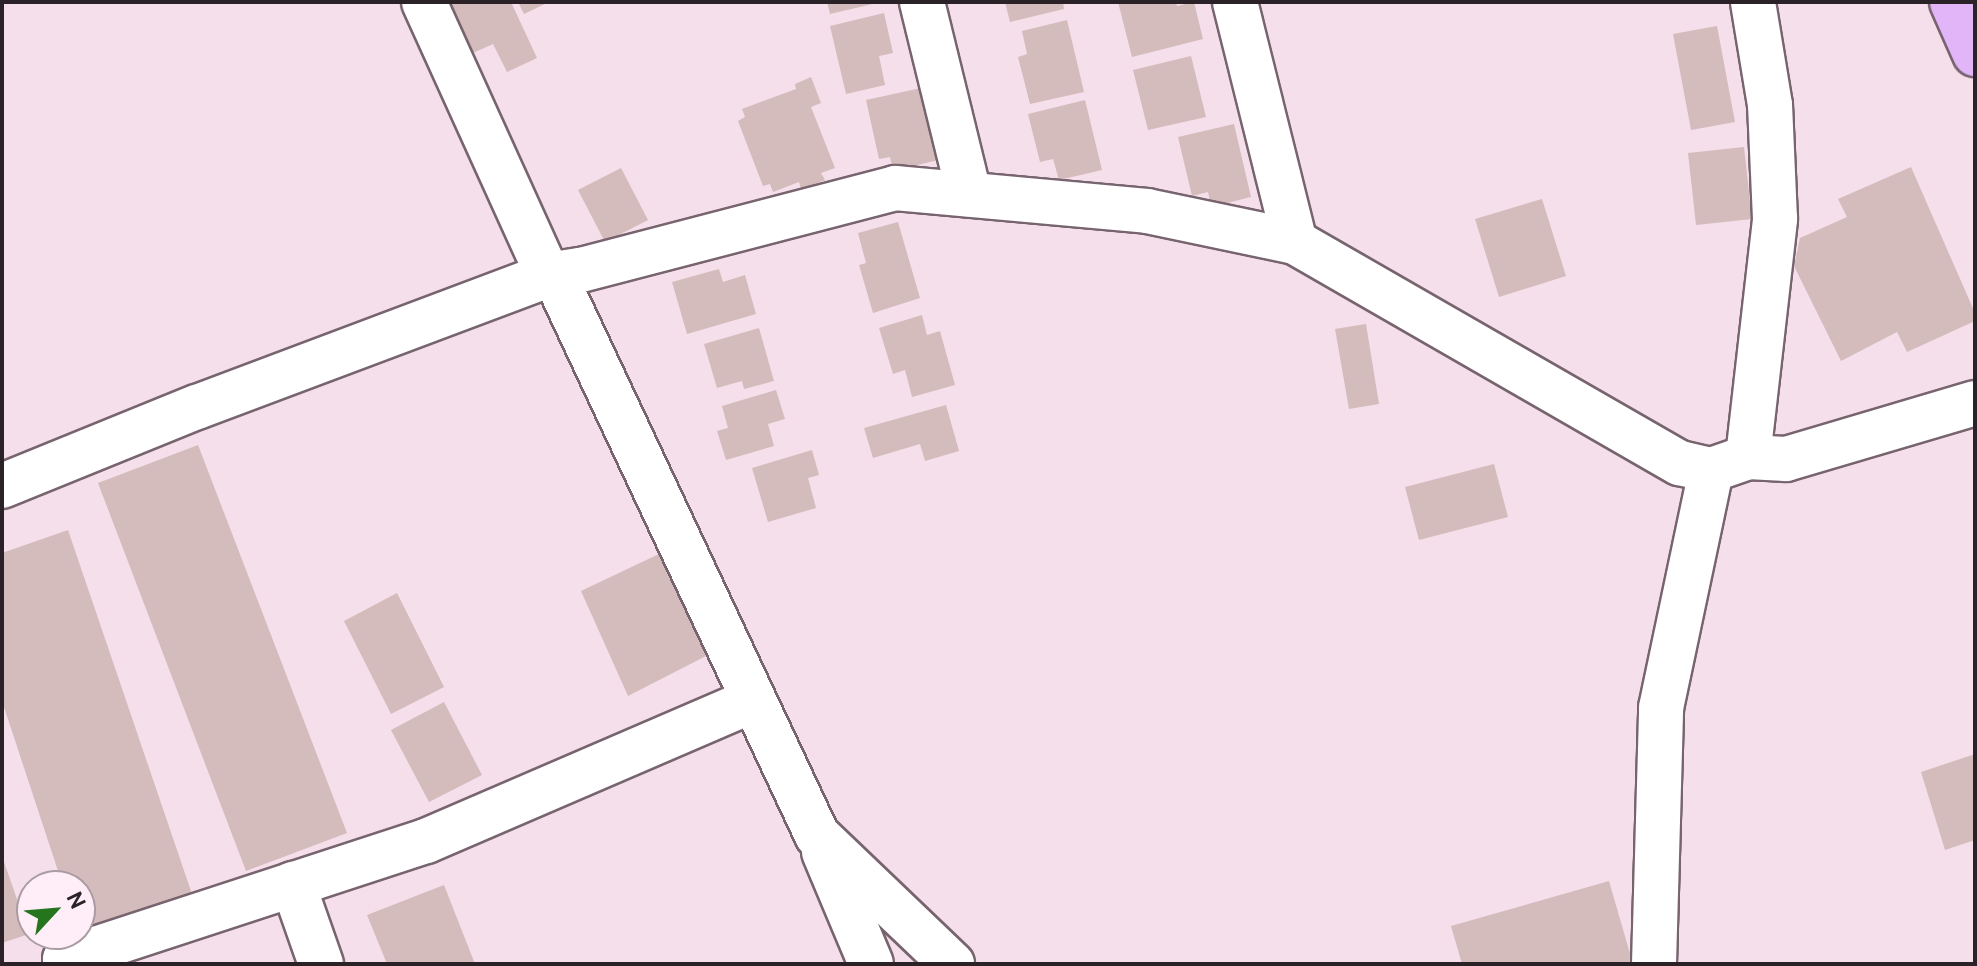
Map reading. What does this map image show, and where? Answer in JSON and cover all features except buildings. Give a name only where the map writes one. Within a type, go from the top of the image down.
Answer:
[{"type":"main road","points":[[1952,2],[1975,54]]},
{"type":"street","points":[[424,2],[817,835],[871,964]]},
{"type":"street","points":[[922,2],[969,194]]},
{"type":"street","points":[[1235,2],[1295,242]]},
{"type":"street","points":[[1654,964],[1661,708],[1730,464],[1775,219],[1770,105],[1753,2]]},
{"type":"street","points":[[2,486],[197,407],[551,274],[581,270],[895,188],[1147,211],[1295,242],[1680,463],[1730,464],[1786,459],[1975,403]]},
{"type":"street","points":[[67,964],[65,959],[426,841],[753,700]]},
{"type":"street","points":[[817,835],[952,964]]},
{"type":"street","points":[[293,884],[321,964]]}]
